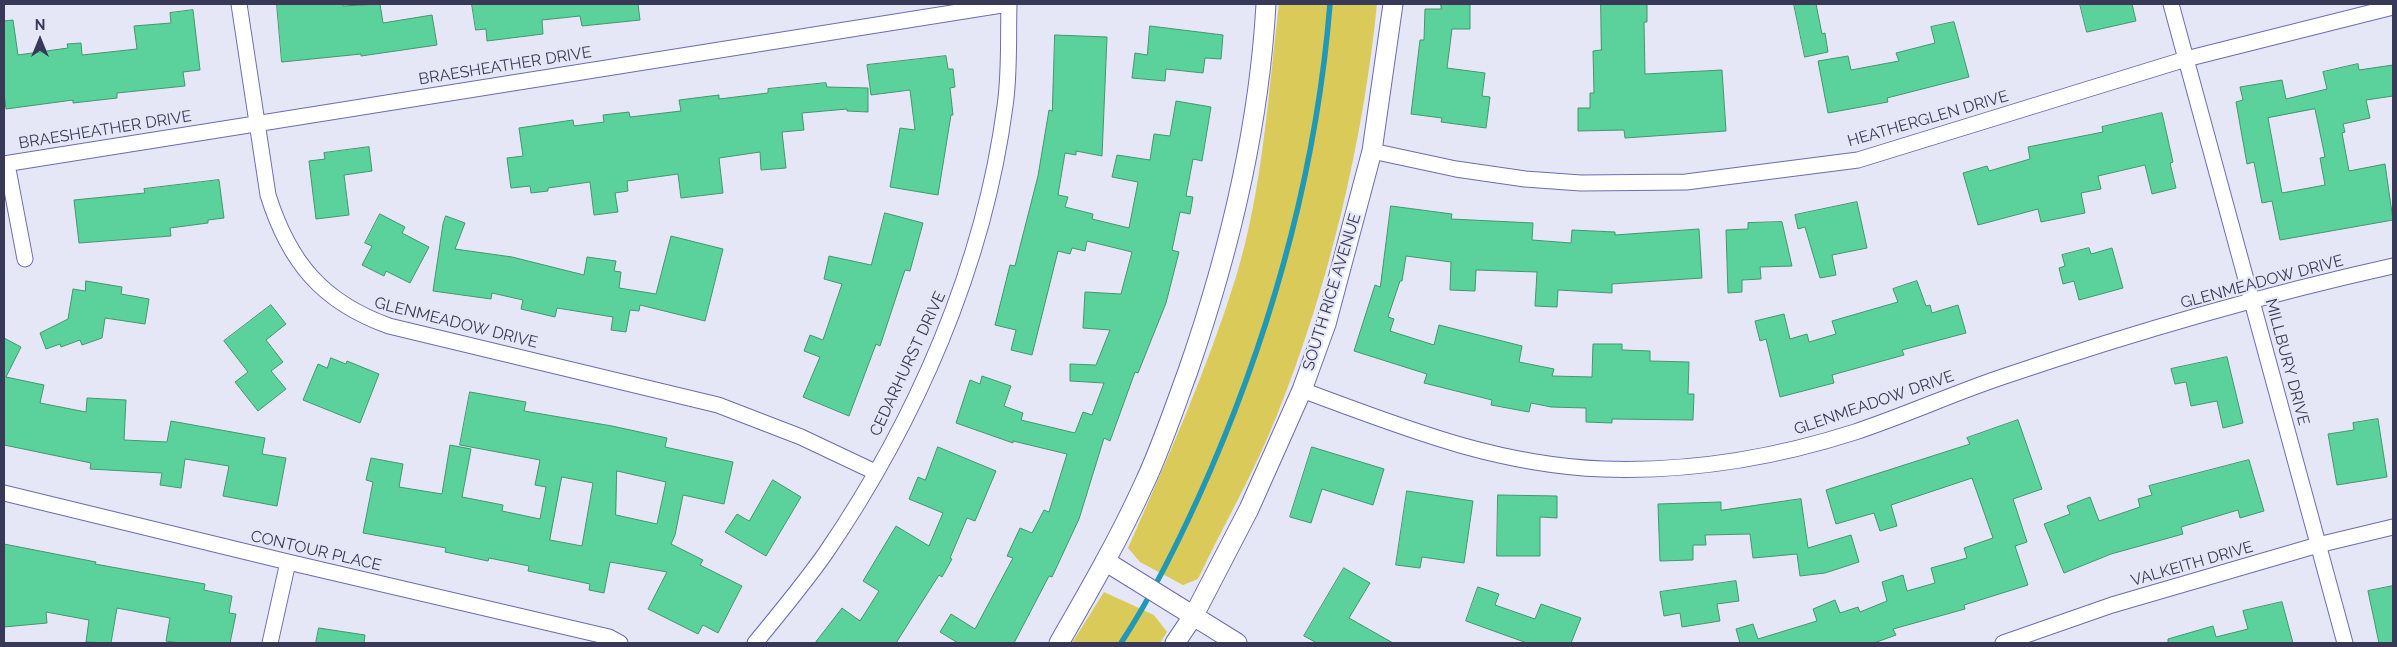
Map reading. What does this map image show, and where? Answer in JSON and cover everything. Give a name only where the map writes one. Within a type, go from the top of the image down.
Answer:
[{"type":"street","name":"GLENMEADOW DRIVE","points":[[238,4],[268,195],[278,225],[304,270],[322,289],[362,316],[389,326],[718,405],[801,437],[875,472]]},
{"type":"street","name":"BRAESHEATHER DRIVE","points":[[25,259],[5,164],[1009,4]]},
{"type":"street","name":"CEDARHURST DRIVE","points":[[755,643],[825,553],[875,472],[916,396],[950,320],[974,251],[994,177],[1006,104],[1009,4]]},
{"type":"street","points":[[1058,643],[1106,561],[1145,482],[1179,397],[1211,306],[1234,216],[1250,142],[1266,4]]},
{"type":"street","name":"SOUTH RICE AVENUE","points":[[1175,643],[1194,615],[1249,509],[1302,390],[1326,324],[1372,151],[1394,4]]},
{"type":"street","name":"MILLBURY DRIVE","points":[[2171,4],[2345,643]]},
{"type":"street","name":"HEATHERGLEN DRIVE","points":[[1372,151],[1456,169],[1580,183],[1686,182],[1858,160],[2186,59],[2393,8]]},
{"type":"street","name":"GLENMEADOW DRIVE","points":[[1302,390],[1437,440],[1518,460],[1603,469],[1690,466],[1778,453],[1856,431],[2004,377],[2183,320],[2393,266]]},
{"type":"street","name":"CONTOUR PLACE","points":[[4,492],[288,562],[608,637],[620,643]]},
{"type":"street","name":"VALKEITH DRIVE","points":[[2003,643],[2112,605],[2318,545],[2393,527]]},
{"type":"street","points":[[1106,561],[1238,643]]},
{"type":"street","points":[[270,643],[288,562]]},
{"type":"shaded area","points":[[1279,4],[1377,4],[1363,108],[1353,161],[1328,265],[1296,366],[1259,457],[1198,579],[1183,585],[1140,562],[1128,548],[1172,448],[1225,312],[1236,277],[1253,210],[1259,176]]},
{"type":"shaded area","points":[[1104,592],[1154,615],[1167,632],[1160,643],[1072,643]]},
{"type":"building","points":[[277,4],[342,4],[343,6],[380,4],[383,23],[432,15],[437,45],[361,56],[361,54],[282,62]]},
{"type":"building","points":[[472,4],[638,4],[640,20],[582,26],[580,16],[542,20],[543,34],[487,41],[486,29],[476,30]]},
{"type":"building","points":[[1441,4],[1470,4],[1470,29],[1452,29],[1447,68],[1485,73],[1482,96],[1490,97],[1486,128],[1441,122],[1442,118],[1411,114],[1420,40],[1424,40],[1425,9],[1441,9]]},
{"type":"building","points":[[1601,4],[1647,4],[1647,22],[1644,22],[1645,74],[1722,70],[1726,131],[1625,138],[1624,130],[1578,131],[1578,108],[1590,108],[1590,93],[1594,93],[1593,51],[1601,50]]},
{"type":"building","points":[[1794,4],[1816,4],[1822,34],[1825,33],[1828,52],[1805,57]]},
{"type":"building","points":[[2080,4],[2132,4],[2136,21],[2087,32]]},
{"type":"building","points":[[193,10],[200,70],[183,72],[185,86],[117,93],[117,98],[73,103],[73,100],[6,109],[4,93],[4,21],[13,20],[18,55],[68,48],[67,44],[81,43],[82,55],[137,49],[134,26],[171,23],[170,13]]},
{"type":"building","points":[[1954,22],[1969,77],[1887,98],[1888,102],[1828,113],[1818,61],[1848,56],[1851,70],[1899,61],[1896,53],[1935,43],[1931,27]]},
{"type":"building","points":[[1150,26],[1223,35],[1221,59],[1205,58],[1203,73],[1166,69],[1165,81],[1132,78],[1135,53],[1147,55]]},
{"type":"building","points":[[1055,35],[1107,37],[1102,156],[1076,151],[1076,155],[1065,153],[1058,195],[1068,197],[1065,207],[1093,214],[1092,219],[1129,228],[1138,182],[1112,177],[1117,155],[1150,160],[1154,134],[1170,136],[1176,101],[1211,107],[1202,161],[1193,159],[1186,196],[1193,197],[1190,214],[1180,212],[1172,250],[1179,252],[1166,303],[1138,373],[1135,372],[1110,441],[1104,438],[1079,519],[1052,577],[1049,576],[1014,643],[958,643],[940,632],[951,614],[975,629],[1013,558],[1007,556],[1020,528],[1032,533],[1044,510],[1049,512],[1067,454],[1013,441],[1013,443],[956,423],[970,380],[980,384],[982,376],[1011,386],[1004,406],[1023,413],[1021,420],[1075,433],[1083,412],[1092,415],[1104,383],[1070,381],[1070,364],[1096,365],[1110,330],[1083,328],[1085,292],[1121,294],[1132,252],[1087,241],[1085,251],[1072,248],[1070,254],[1058,251],[1032,355],[1011,350],[1016,330],[995,325],[1010,265],[1015,266],[1038,176],[1049,110],[1052,111]]},
{"type":"building","points":[[946,56],[948,69],[953,69],[955,87],[950,88],[953,115],[951,115],[938,195],[890,187],[900,128],[915,130],[910,90],[871,95],[867,65]]},
{"type":"building","points":[[2358,64],[2359,70],[2393,65],[2393,96],[2366,100],[2370,118],[2343,124],[2345,132],[2342,133],[2349,171],[2385,164],[2393,220],[2280,240],[2272,201],[2262,203],[2254,162],[2247,164],[2236,102],[2243,100],[2240,87],[2282,80],[2286,99],[2327,89],[2323,72]],"holes":[[[2315,109],[2325,157],[2320,158],[2325,185],[2282,193],[2268,118]]]},
{"type":"building","points":[[826,83],[827,87],[868,88],[868,112],[847,111],[847,109],[802,113],[804,130],[782,132],[786,168],[761,170],[760,152],[719,158],[723,193],[681,198],[678,174],[627,181],[628,191],[615,193],[618,212],[594,215],[590,182],[548,188],[548,191],[531,193],[530,186],[511,188],[507,158],[523,156],[519,128],[573,120],[574,126],[604,122],[603,115],[629,112],[630,117],[681,111],[679,100],[719,95],[719,99],[768,93],[768,89]]},
{"type":"building","points":[[2162,113],[2173,162],[2170,163],[2176,188],[2152,194],[2145,165],[2098,176],[2101,189],[2081,193],[2085,213],[2041,222],[2038,209],[1978,225],[1963,173],[1987,166],[1989,171],[2030,159],[2028,147],[2103,132],[2102,127]]},
{"type":"building","points":[[369,147],[372,171],[344,175],[349,215],[316,219],[309,161],[325,159],[324,153]]},
{"type":"building","points":[[219,180],[224,218],[208,220],[208,223],[170,228],[171,236],[79,243],[74,200],[145,193],[144,189]]},
{"type":"building","points":[[1857,202],[1867,248],[1832,255],[1836,275],[1820,278],[1805,227],[1798,229],[1795,215]]},
{"type":"building","points":[[1391,206],[1452,214],[1451,219],[1533,223],[1532,240],[1571,243],[1572,230],[1615,232],[1615,235],[1699,229],[1702,278],[1612,284],[1612,293],[1558,290],[1557,307],[1535,306],[1537,272],[1476,270],[1475,291],[1450,290],[1451,262],[1406,256],[1402,281],[1400,281],[1388,317],[1394,319],[1390,331],[1434,345],[1439,325],[1522,346],[1519,362],[1554,369],[1552,376],[1592,377],[1593,344],[1622,344],[1622,350],[1650,351],[1650,361],[1689,362],[1688,394],[1694,394],[1693,420],[1612,419],[1612,423],[1586,422],[1586,408],[1551,407],[1531,403],[1529,412],[1491,405],[1492,400],[1424,383],[1427,374],[1354,351],[1375,285],[1380,287]]},
{"type":"building","points":[[885,213],[923,223],[910,271],[905,270],[880,346],[876,344],[849,416],[803,397],[820,357],[804,351],[810,335],[823,340],[842,284],[824,279],[829,256],[871,265]]},
{"type":"building","points":[[380,214],[405,227],[402,233],[429,247],[410,283],[386,271],[384,276],[362,265],[372,246],[365,243]]},
{"type":"building","points":[[446,216],[465,223],[455,249],[512,257],[584,275],[587,257],[616,261],[614,271],[621,272],[619,288],[656,294],[671,236],[723,249],[705,321],[640,305],[639,311],[630,310],[626,332],[611,330],[613,317],[557,308],[555,317],[521,309],[523,300],[492,293],[491,299],[433,291],[443,224]]},
{"type":"building","points":[[1782,222],[1792,266],[1760,267],[1761,279],[1742,280],[1742,292],[1728,293],[1726,230],[1748,229],[1748,223]]},
{"type":"building","points":[[2089,248],[2091,254],[2112,248],[2123,288],[2079,300],[2074,281],[2063,284],[2059,268],[2065,266],[2062,255]]},
{"type":"building","points":[[86,281],[122,287],[121,294],[149,299],[145,324],[105,318],[102,338],[82,345],[80,340],[61,347],[60,344],[46,349],[40,333],[68,319],[73,289],[85,291]]},
{"type":"building","points":[[1917,281],[1926,306],[1930,305],[1932,313],[1958,305],[1966,333],[1902,350],[1904,355],[1832,375],[1834,383],[1780,397],[1766,339],[1760,341],[1755,321],[1784,314],[1790,339],[1807,334],[1809,342],[1836,334],[1832,321],[1898,302],[1893,289]]},
{"type":"building","points":[[271,305],[286,324],[266,340],[283,362],[271,371],[286,389],[258,411],[235,382],[248,372],[224,341]]},
{"type":"building","points":[[4,338],[21,347],[6,377],[44,385],[40,403],[86,412],[87,398],[126,400],[124,440],[167,442],[171,421],[265,438],[262,454],[286,458],[277,506],[223,496],[229,466],[185,459],[181,488],[160,485],[162,473],[90,469],[91,463],[4,445]]},
{"type":"building","points":[[2227,357],[2243,423],[2223,428],[2217,401],[2191,406],[2186,382],[2175,384],[2171,369]]},
{"type":"building","points":[[331,358],[346,364],[347,361],[379,374],[360,423],[303,400],[318,364],[327,368]]},
{"type":"building","points":[[470,392],[526,402],[524,411],[612,426],[667,438],[665,447],[733,462],[724,504],[683,495],[675,535],[671,544],[703,560],[700,565],[742,586],[718,633],[703,625],[698,634],[648,609],[667,572],[610,562],[604,593],[589,590],[590,584],[528,571],[529,566],[489,558],[488,561],[445,552],[446,548],[363,533],[373,482],[366,480],[371,458],[403,464],[399,487],[442,494],[450,445],[471,449],[462,497],[503,505],[502,511],[540,519],[546,487],[535,485],[540,460],[460,445]],"holes":[[[617,471],[666,482],[657,524],[616,515]],[[562,477],[593,483],[582,546],[550,540]]]},
{"type":"building","points":[[2378,419],[2387,477],[2337,485],[2328,434],[2354,430],[2353,423]]},
{"type":"building","points":[[2018,420],[2042,489],[2013,499],[2027,542],[2015,546],[2028,585],[1964,605],[1965,609],[1893,629],[1896,635],[1874,643],[1740,643],[1736,629],[1753,624],[1758,639],[1817,621],[1813,609],[1835,600],[1840,613],[1858,607],[1860,612],[1887,601],[1882,582],[1903,575],[1907,591],[1935,583],[1931,568],[1967,558],[1964,548],[1993,538],[1972,478],[1891,505],[1897,526],[1880,531],[1874,513],[1836,524],[1826,490],[1970,444],[1967,438]]},
{"type":"building","points":[[938,447],[996,471],[975,521],[967,518],[950,558],[952,559],[942,577],[939,575],[896,643],[815,643],[842,608],[860,621],[879,591],[863,581],[896,526],[929,546],[943,513],[909,499],[918,477],[925,480]]},
{"type":"building","points":[[1312,447],[1384,469],[1373,505],[1322,489],[1311,523],[1290,517]]},
{"type":"building","points":[[2249,460],[2264,511],[2240,518],[2238,510],[2181,527],[2183,534],[2111,554],[2064,573],[2044,524],[2070,514],[2067,506],[2090,497],[2099,521],[2140,507],[2138,499],[2152,495],[2149,486]]},
{"type":"building","points":[[773,480],[801,497],[766,556],[725,532],[737,514],[749,521]]},
{"type":"building","points":[[1407,491],[1473,501],[1464,563],[1422,557],[1420,568],[1396,565]]},
{"type":"building","points":[[1498,495],[1557,496],[1557,518],[1540,517],[1540,556],[1497,556]]},
{"type":"building","points":[[1801,499],[1808,548],[1851,535],[1859,562],[1825,573],[1800,576],[1797,554],[1753,558],[1750,534],[1705,535],[1706,545],[1693,545],[1693,560],[1660,561],[1658,504],[1721,502],[1721,510]]},
{"type":"building","points":[[4,544],[96,562],[95,564],[205,584],[204,590],[232,596],[229,613],[236,614],[230,643],[180,643],[166,641],[170,618],[117,608],[111,643],[86,642],[89,620],[46,612],[47,623],[4,627]]},
{"type":"building","points":[[1344,568],[1370,583],[1349,618],[1393,643],[1317,643],[1304,636]]},
{"type":"building","points":[[1736,581],[1739,601],[1717,604],[1720,621],[1682,627],[1680,613],[1664,616],[1660,592]]},
{"type":"building","points":[[2393,586],[2393,643],[2379,643],[2368,591]]},
{"type":"building","points":[[1478,587],[1499,594],[1495,605],[1535,619],[1541,604],[1581,618],[1571,643],[1527,643],[1466,621]]},
{"type":"building","points":[[2282,602],[2293,643],[2168,643],[2168,639],[2213,626],[2216,637],[2248,629],[2243,611]]},
{"type":"building","points":[[319,628],[365,635],[364,643],[316,643]]},
{"type":"waterway","points":[[1121,643],[1170,558],[1191,514],[1234,413],[1255,356],[1290,241],[1304,183],[1324,64],[1330,4]]}]
